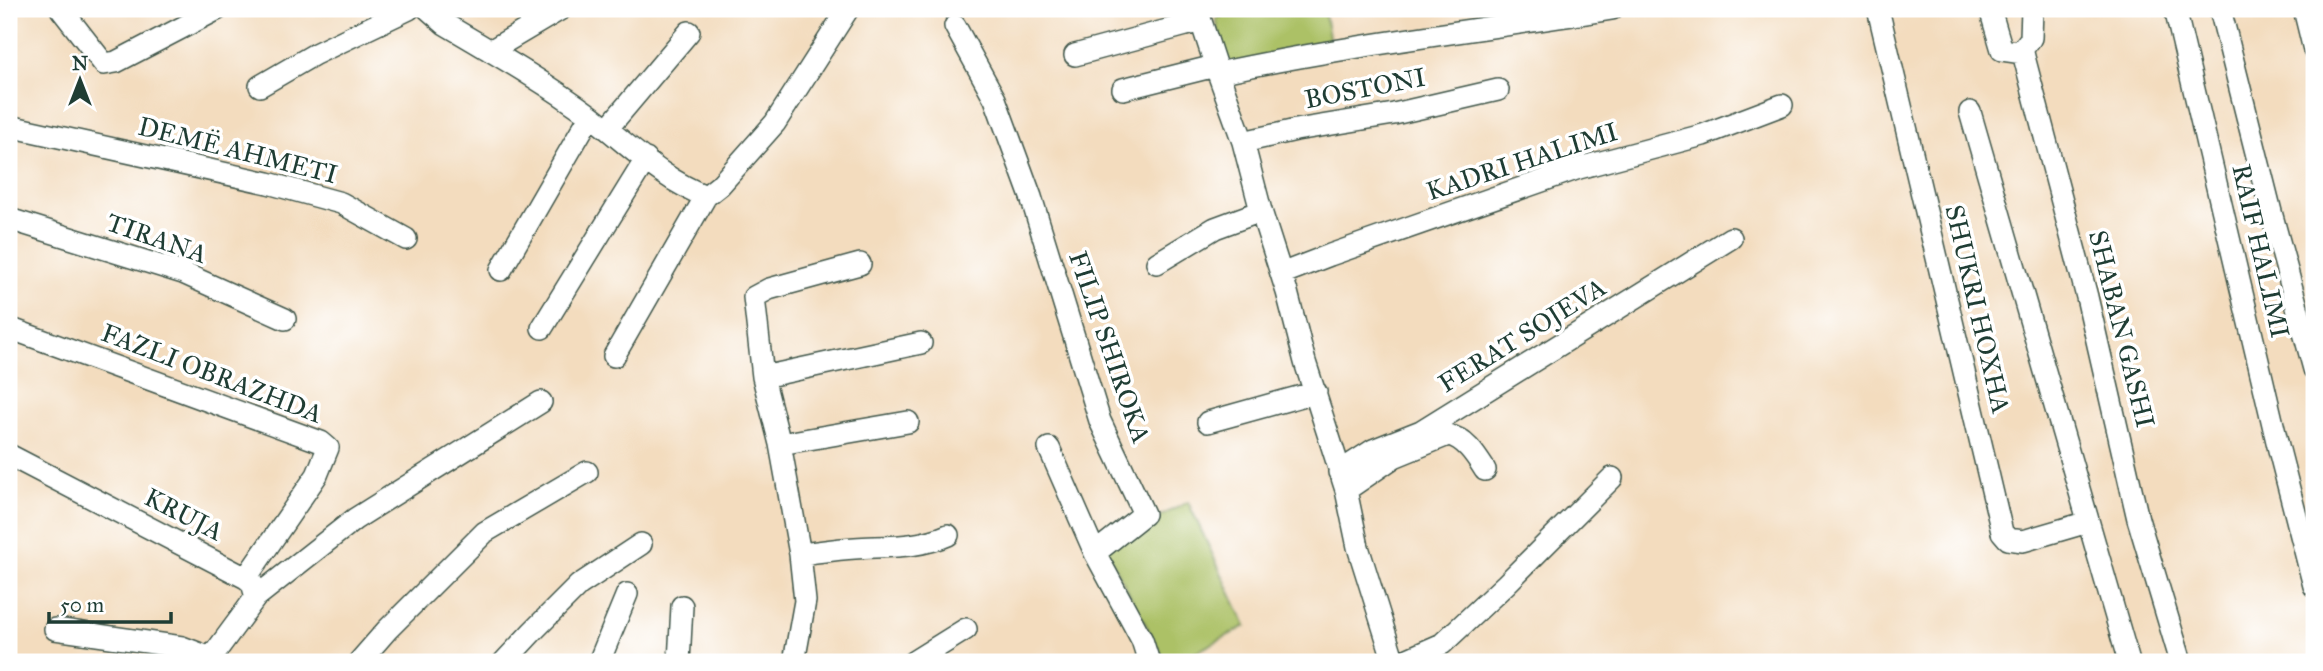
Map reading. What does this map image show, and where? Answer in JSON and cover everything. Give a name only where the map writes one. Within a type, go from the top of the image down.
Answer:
[{"type":"street","points":[[61,9],[104,64],[116,62],[219,9]]},
{"type":"street","points":[[260,86],[315,54],[409,9]]},
{"type":"street","points":[[428,9],[445,24],[590,116],[689,190],[706,196]]},
{"type":"street","points":[[490,51],[561,9]]},
{"type":"street","points":[[614,356],[706,196],[720,185],[775,122],[848,9]]},
{"type":"street","points":[[1124,89],[1298,55],[1612,9]]},
{"type":"street","name":"SHUKRI HOXHA","points":[[1878,9],[2002,532],[2008,539],[2023,541],[2088,522]]},
{"type":"street","points":[[1990,9],[2002,50],[2023,53]]},
{"type":"street","name":"SHABAN GASHI","points":[[2032,9],[2031,38],[2023,53],[2087,297],[2138,519],[2181,662]]},
{"type":"street","name":"RAIF HALIMI","points":[[2175,9],[2279,450],[2314,586]]},
{"type":"street","points":[[2220,9],[2270,212],[2314,369]]},
{"type":"street","points":[[2304,9],[2314,50]]},
{"type":"street","points":[[1075,55],[1199,15],[1243,142],[1305,362],[1343,481],[1357,547],[1394,662]]},
{"type":"street","name":"FILIP SHIROKA","points":[[956,26],[995,99],[1031,197],[1100,421],[1144,514],[1095,553]]},
{"type":"street","points":[[607,129],[689,32]]},
{"type":"street","name":"BOSTONI","points":[[1243,142],[1296,130],[1394,114],[1498,90]]},
{"type":"street","name":"KADRI HALIMI","points":[[1281,274],[1579,168],[1703,135],[1782,105]]},
{"type":"street","name":"SHUKRI HOXHA","points":[[1970,112],[2129,662]]},
{"type":"street","points":[[501,270],[590,116]]},
{"type":"street","name":"DEMË AHMETI","points":[[9,126],[268,183],[341,203],[406,239]]},
{"type":"street","points":[[542,328],[646,159]]},
{"type":"street","points":[[1157,263],[1215,228],[1261,211]]},
{"type":"street","name":"TIRANA","points":[[9,219],[183,273],[285,319]]},
{"type":"street","name":"FERAT SOJEVA","points":[[1343,481],[1373,450],[1420,431],[1731,238]]},
{"type":"street","points":[[794,662],[805,601],[800,554],[780,444],[763,377],[754,297],[769,289],[860,264]]},
{"type":"street","name":"FAZLI OBRAZHDA","points":[[9,328],[321,442],[328,448],[317,475],[246,578]]},
{"type":"street","points":[[763,377],[921,343]]},
{"type":"street","points":[[1208,422],[1316,392]]},
{"type":"street","points":[[55,629],[181,646],[215,660],[256,597],[355,519],[541,402]]},
{"type":"street","points":[[780,444],[908,422]]},
{"type":"street","points":[[1343,481],[1448,435],[1455,436],[1472,451],[1485,470]]},
{"type":"street","points":[[1049,448],[1095,553],[1142,640],[1148,659],[1146,662]]},
{"type":"street","name":"KRUJA","points":[[9,456],[246,578]]},
{"type":"street","points":[[359,662],[485,532],[587,472]]},
{"type":"street","points":[[1401,662],[1441,644],[1506,584],[1612,478]]},
{"type":"street","points":[[800,554],[903,546],[934,541],[948,535]]},
{"type":"street","points":[[504,662],[579,585],[641,544]]},
{"type":"street","points":[[246,578],[252,583],[256,597]]},
{"type":"street","points":[[599,662],[627,594]]},
{"type":"street","points":[[679,662],[682,606]]},
{"type":"street","points":[[913,662],[966,629]]},
{"type":"green space","points":[[1219,9],[1324,9],[1331,48],[1226,69],[1216,18],[1221,17]]},
{"type":"green space","points":[[1188,502],[1246,626],[1177,662],[1166,662],[1103,545]]}]
